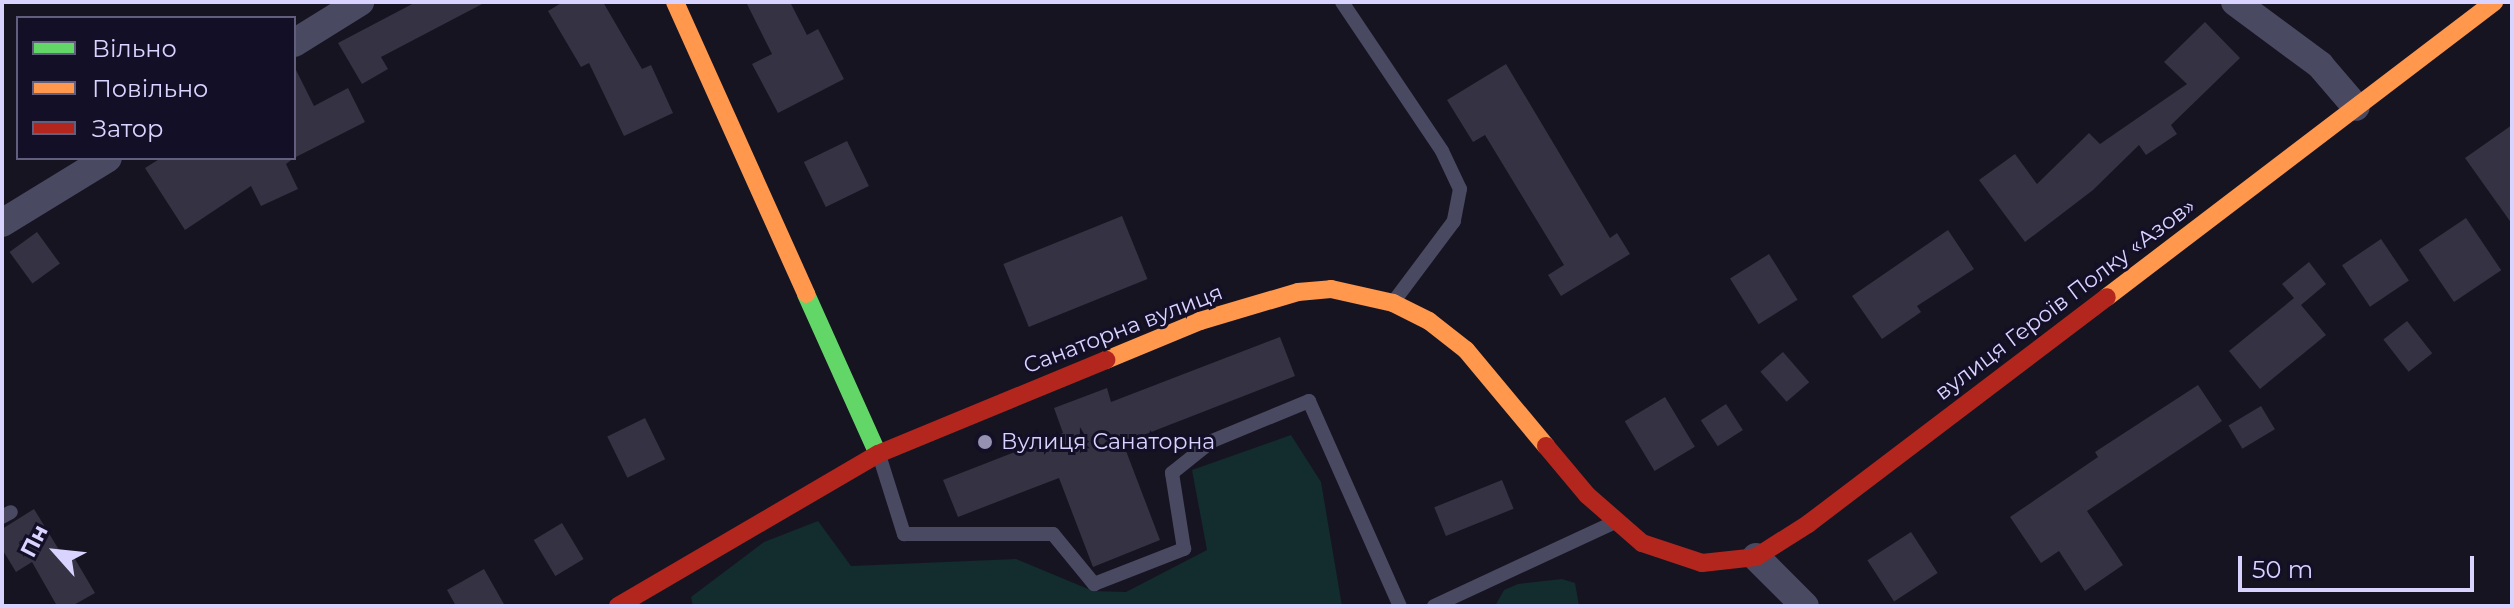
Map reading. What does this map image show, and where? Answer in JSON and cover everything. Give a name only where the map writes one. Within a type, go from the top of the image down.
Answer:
[{"type":"main road","points":[[675,2],[878,454]]},
{"type":"main road","name":"вулиця Героїв Полку «Азов»","points":[[1642,543],[1702,563],[1756,557],[1808,524],[2494,2]]},
{"type":"main road","name":"Санаторна вулиця","points":[[618,606],[878,454],[1200,321],[1298,292],[1331,289],[1393,303],[1429,321],[1466,350],[1613,523],[1642,543]]},
{"type":"street","points":[[296,42],[360,2]]},
{"type":"street","points":[[2235,2],[2320,65],[2356,107]]},
{"type":"street","points":[[2,223],[105,160]]},
{"type":"street","points":[[1756,557],[1805,606]]},
{"type":"lane","points":[[1342,2],[1442,151],[1460,189],[1454,221],[1393,303]]},
{"type":"lane","points":[[878,454],[904,534],[1053,534],[1094,584],[1184,549],[1172,473],[1212,441],[1309,401],[1400,606]]},
{"type":"lane","points":[[1434,606],[1613,523]]},
{"type":"green space","points":[[1291,435],[1321,482],[1342,606],[693,606],[691,597],[764,542],[818,521],[851,566],[1016,559],[1093,591],[1126,592],[1207,550],[1192,470]]},
{"type":"green space","points":[[1562,579],[1575,583],[1579,606],[1495,606],[1504,590],[1518,584]]},
{"type":"building","points":[[416,2],[486,2],[381,57],[388,69],[362,84],[338,43]]},
{"type":"building","points":[[563,2],[603,2],[642,69],[651,65],[673,113],[624,136],[589,63],[581,67],[548,11]]},
{"type":"building","points":[[746,2],[790,2],[807,35],[818,29],[844,79],[778,113],[752,64],[772,54]]},
{"type":"building","points":[[2205,22],[2240,58],[2171,125],[2177,134],[2146,155],[2139,145],[2093,190],[2025,242],[1979,180],[2015,154],[2037,184],[2089,133],[2100,144],[2187,84],[2164,62]]},
{"type":"building","points":[[1506,64],[1610,238],[1617,233],[1630,254],[1561,296],[1548,275],[1564,265],[1485,135],[1473,142],[1447,100]]},
{"type":"building","points":[[296,70],[314,106],[348,88],[365,122],[296,157]]},
{"type":"building","points":[[2512,125],[2512,224],[2465,158]]},
{"type":"building","points":[[847,141],[869,186],[826,207],[804,162]]},
{"type":"building","points":[[158,160],[291,160],[286,164],[298,189],[261,206],[251,186],[185,230],[145,168]]},
{"type":"building","points":[[1122,216],[1147,279],[1029,327],[1003,264]]},
{"type":"building","points":[[2466,218],[2501,270],[2454,302],[2419,250]]},
{"type":"building","points":[[1948,230],[1974,269],[1917,306],[1921,312],[1882,339],[1852,296]]},
{"type":"building","points":[[37,232],[60,264],[32,284],[9,252]]},
{"type":"building","points":[[2381,239],[2409,280],[2370,307],[2342,265]]},
{"type":"building","points":[[1769,254],[1798,300],[1759,324],[1730,278]]},
{"type":"building","points":[[2309,262],[2326,284],[2301,305],[2326,335],[2260,389],[2229,351],[2294,298],[2282,284]]},
{"type":"building","points":[[2407,321],[2432,353],[2409,372],[2383,339]]},
{"type":"building","points":[[1280,337],[1295,376],[1123,443],[1160,540],[1093,567],[1059,478],[958,517],[943,480],[1063,433],[1054,408],[1107,388],[1111,402]]},
{"type":"building","points":[[1783,352],[1809,382],[1787,402],[1760,372]]},
{"type":"building","points":[[2198,385],[2222,421],[2087,511],[2123,565],[2085,591],[2059,551],[2041,563],[2010,517],[2098,457],[2095,452]]},
{"type":"building","points":[[1665,397],[1695,447],[1655,471],[1625,421]]},
{"type":"building","points":[[1726,404],[1743,430],[1718,446],[1701,420]]},
{"type":"building","points":[[2261,406],[2275,429],[2242,449],[2228,426]]},
{"type":"building","points":[[645,418],[665,459],[627,478],[607,436]]},
{"type":"building","points":[[1502,480],[1514,509],[1446,536],[1434,507]]},
{"type":"building","points":[[34,509],[64,558],[72,554],[95,593],[72,606],[57,606],[32,562],[16,572],[2,549],[2,529]]},
{"type":"building","points":[[562,523],[584,559],[555,576],[534,540]]},
{"type":"building","points":[[1911,532],[1938,573],[1894,601],[1867,560]]},
{"type":"building","points":[[484,569],[505,606],[456,606],[447,590]]},
{"type":"traffic: fast","points":[[806,294],[878,454]]},
{"type":"traffic: slow","points":[[675,2],[806,294]]},
{"type":"traffic: slow","points":[[2107,297],[2494,2]]},
{"type":"traffic: slow","points":[[1106,360],[1200,321],[1298,292],[1331,289],[1393,303],[1429,321],[1466,350],[1546,446]]},
{"type":"traffic: jam","points":[[1546,446],[1587,495],[1642,543],[1702,563],[1756,557],[1808,524],[2107,297]]},
{"type":"traffic: jam","points":[[618,606],[878,454],[1106,360]]},
{"type":"place","name":"Вулиця Санаторна","points":[[985,442]]}]
